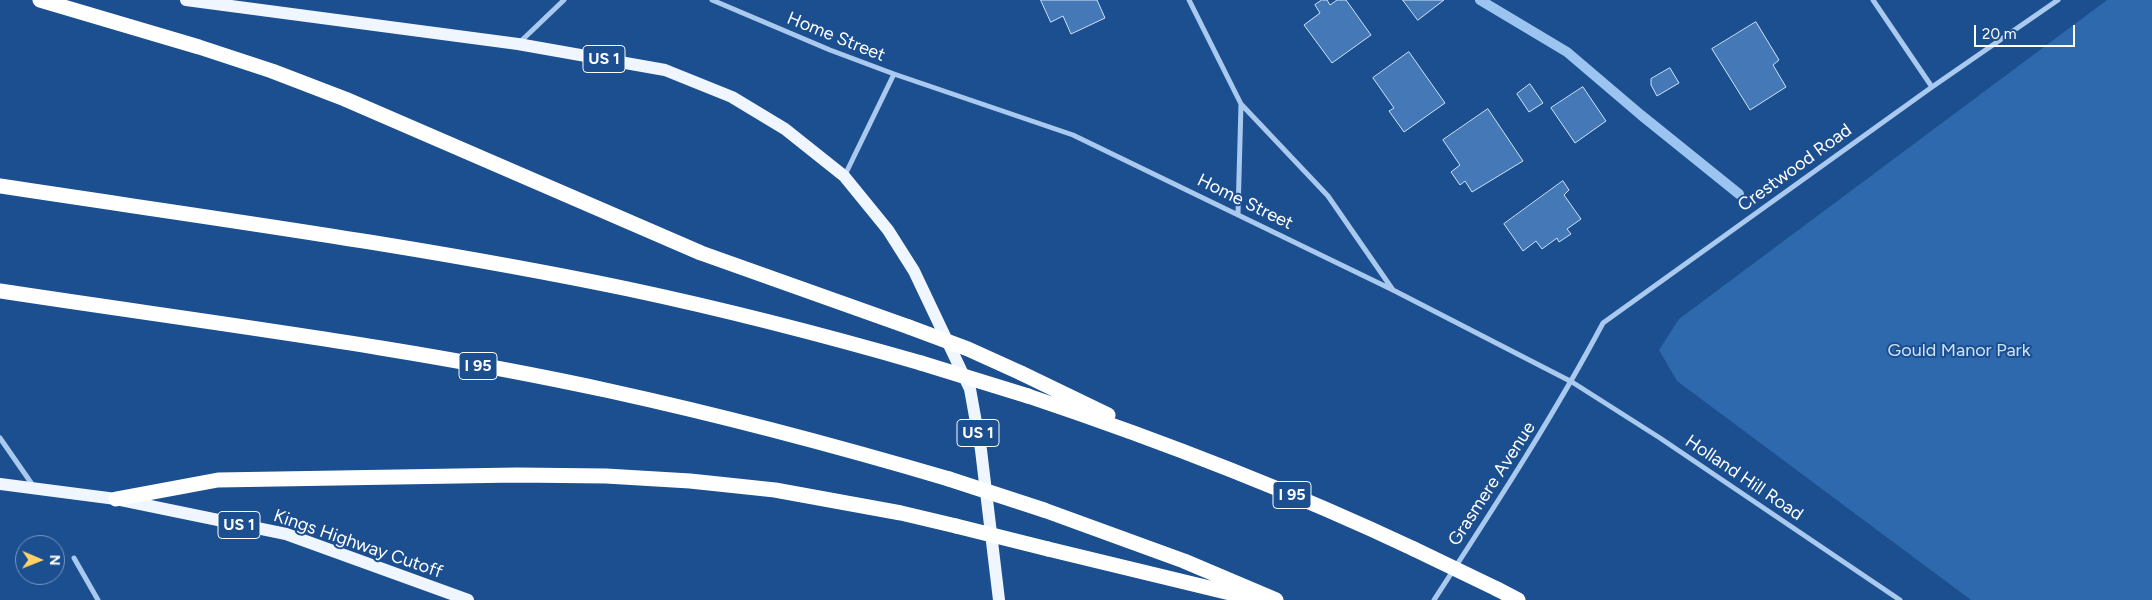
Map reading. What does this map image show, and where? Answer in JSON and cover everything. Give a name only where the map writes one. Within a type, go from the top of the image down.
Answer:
[{"type":"highway","points":[[40,0],[190,44],[272,71],[387,117],[702,253],[909,327],[1022,373],[1168,445]]},
{"type":"highway","name":"I 95","points":[[0,186],[396,248],[619,288],[751,317],[921,363],[1028,396],[1168,445],[1283,491],[1414,549],[1518,600]]},
{"type":"highway","name":"I 95","points":[[0,291],[364,346],[599,389],[847,448],[1044,510],[1184,561],[1276,600]]},
{"type":"highway","points":[[116,499],[218,480],[517,475],[606,476],[690,481],[775,490],[902,513],[1258,600]]},
{"type":"main road","name":"US 1","points":[[186,0],[518,44],[665,70],[732,97],[785,129],[844,176],[888,230],[914,271],[970,389],[980,450],[999,600]]},
{"type":"main road","name":"Kings Highway Cutoff","points":[[0,484],[116,499],[286,534],[468,600]]},
{"type":"street","points":[[518,44],[564,0]]},
{"type":"street","name":"Home Street","points":[[712,0],[821,47],[1073,135],[1393,290],[1572,382]]},
{"type":"street","points":[[1189,0],[1241,104],[1328,196],[1393,290]]},
{"type":"street","points":[[1873,0],[1932,87]]},
{"type":"street","name":"Crestwood Road","points":[[1572,382],[1603,323],[1932,87],[2058,0]]},
{"type":"street","name":"Home Street","points":[[844,176],[894,74]]},
{"type":"street","points":[[1238,214],[1241,104]]},
{"type":"street","name":"Grasmere Avenue","points":[[1434,600],[1533,447],[1572,382]]},
{"type":"street","name":"Holland Hill Road","points":[[1572,382],[1660,438],[1900,600]]},
{"type":"street","points":[[0,438],[35,489]]},
{"type":"street","points":[[74,558],[98,600]]},
{"type":"green space","name":"Gould Manor Park","points":[[2107,0],[2152,0],[2152,600],[1971,600],[1677,381],[1659,350],[1679,319]]},
{"type":"building","points":[[1041,0],[1097,0],[1105,18],[1071,34],[1063,16],[1051,22]]},
{"type":"building","points":[[1322,0],[1327,0],[1330,5],[1337,0],[1346,0],[1371,35],[1332,63],[1304,25],[1320,13],[1315,5]]},
{"type":"building","points":[[1403,0],[1444,0],[1418,20]]},
{"type":"building","points":[[1756,22],[1779,60],[1773,65],[1786,87],[1750,110],[1712,49]]},
{"type":"building","points":[[1409,52],[1445,103],[1404,132],[1389,111],[1394,108],[1373,78]]},
{"type":"building","points":[[1670,68],[1679,83],[1657,96],[1651,85],[1651,79]]},
{"type":"building","points":[[1530,84],[1543,103],[1529,112],[1517,94]]},
{"type":"building","points":[[1583,87],[1606,121],[1575,143],[1551,108]]},
{"type":"building","points":[[1488,109],[1523,161],[1472,192],[1465,181],[1460,185],[1451,172],[1460,165],[1443,140]]},
{"type":"building","points":[[1563,181],[1569,190],[1564,195],[1581,219],[1567,229],[1571,234],[1559,242],[1557,238],[1542,249],[1536,241],[1523,251],[1504,224]]},
{"type":"waterway","points":[[1480,0],[1567,52],[1739,194]]}]
